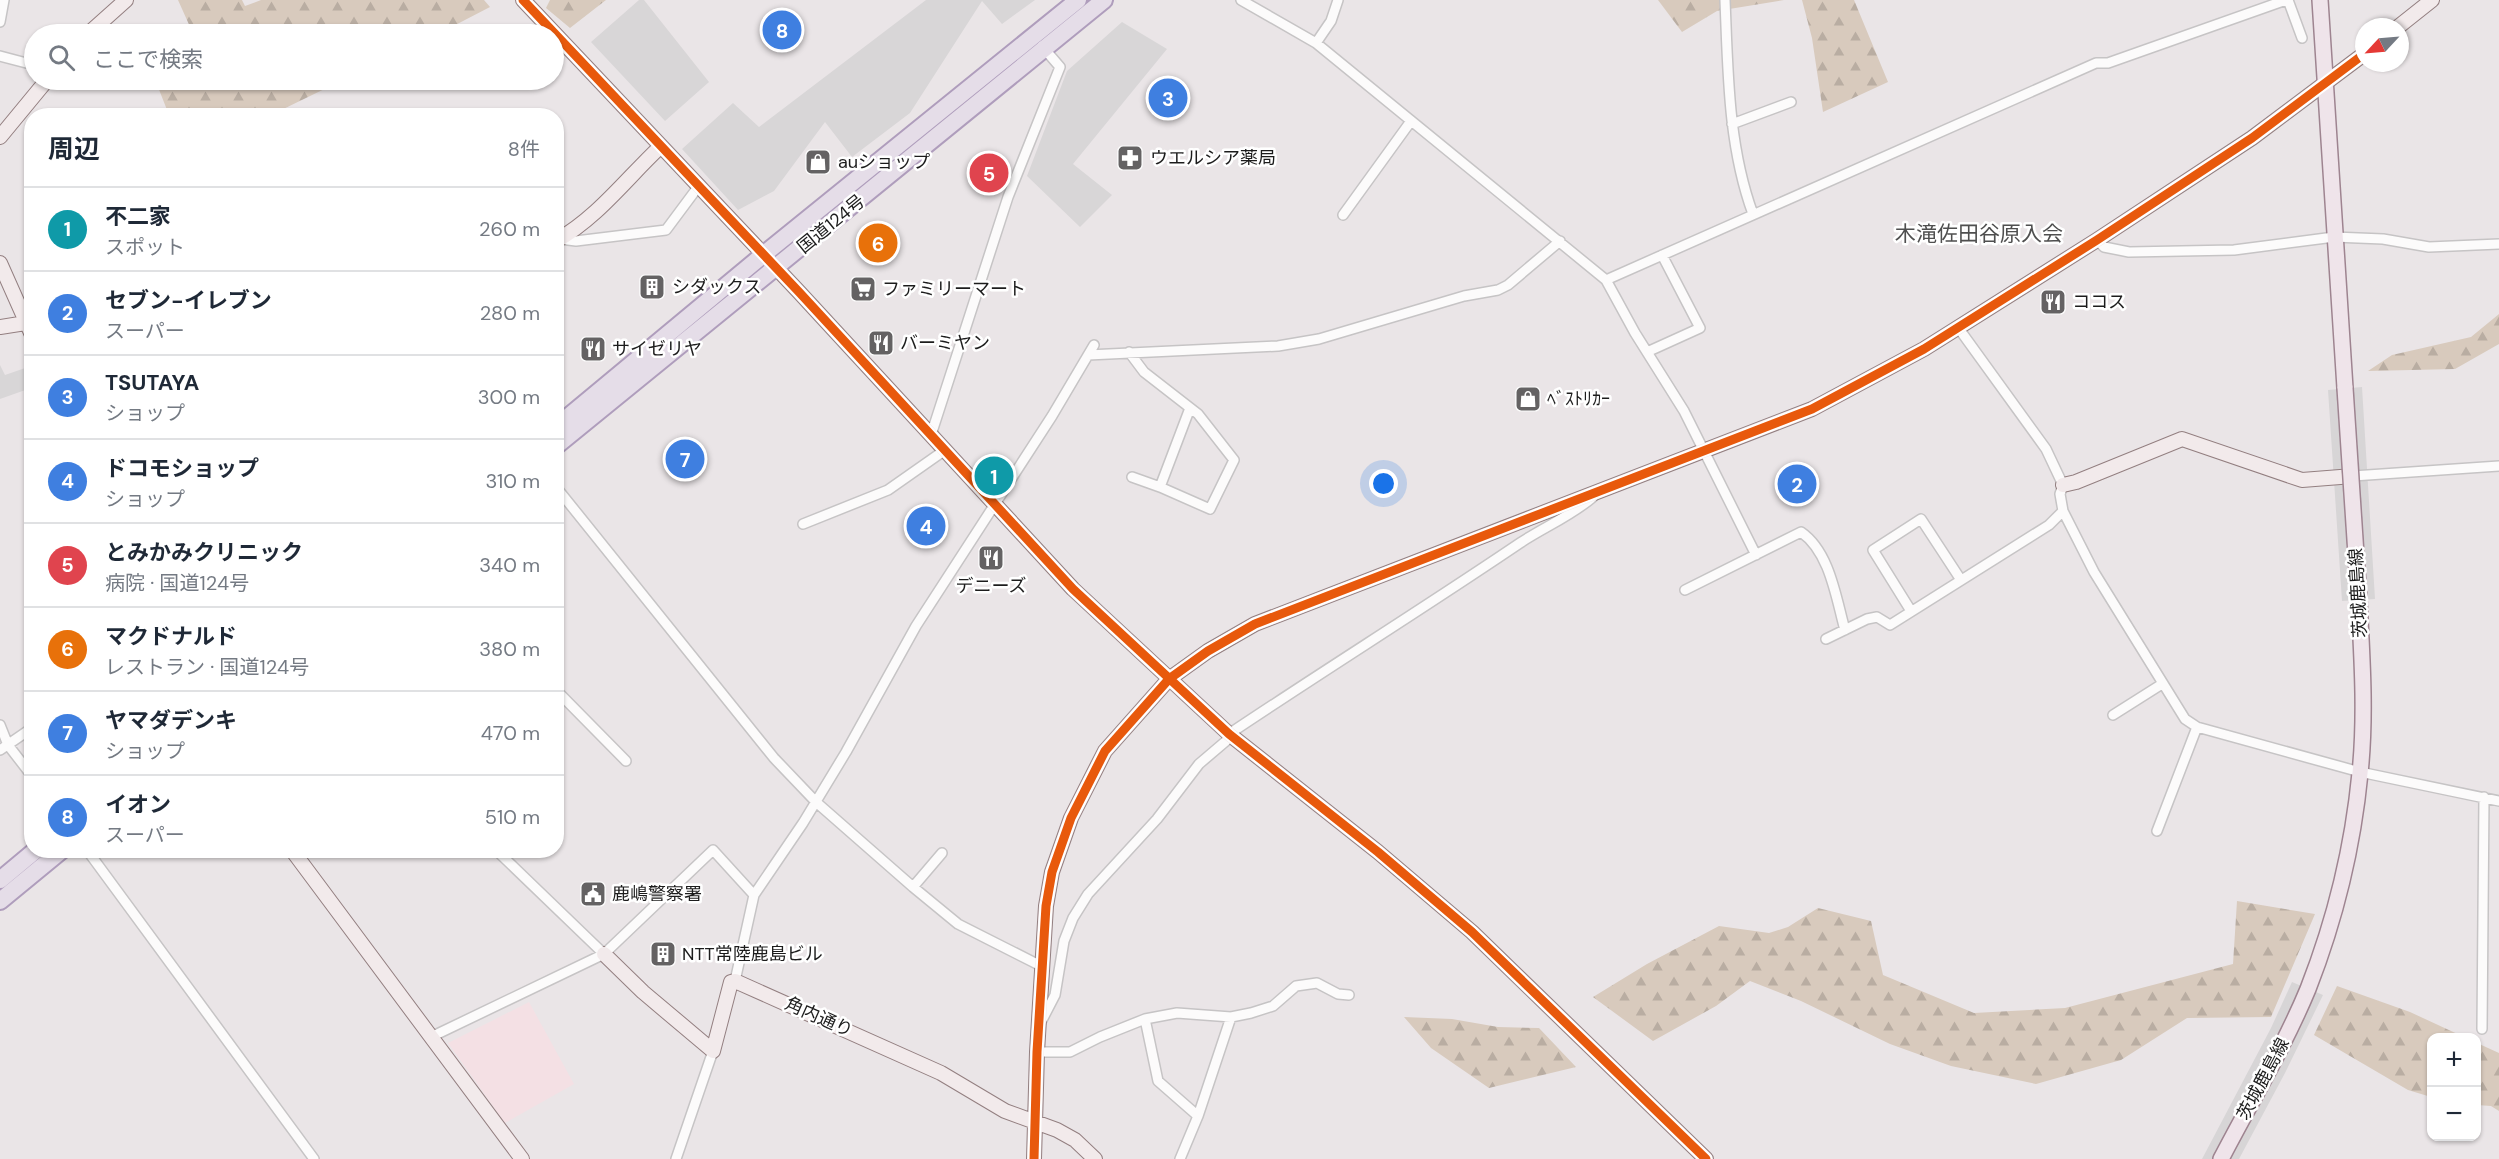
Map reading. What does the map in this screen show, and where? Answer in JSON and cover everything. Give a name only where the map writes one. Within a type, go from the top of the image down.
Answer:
[{"type":"highway","name":"国道124号","points":[[564,420],[763,255],[1078,0]]},
{"type":"highway","name":"国道124号","points":[[564,440],[1104,0]]},
{"type":"highway","points":[[0,880],[26,858]]},
{"type":"highway","points":[[0,901],[52,858]]},
{"type":"main road","name":"茨城鹿島線","points":[[2221,1159],[2308,989],[2342,879],[2351,840],[2360,771],[2363,686],[2359,600],[2320,0]]},
{"type":"street","points":[[0,22],[4,0]]},
{"type":"street","points":[[99,24],[126,0]]},
{"type":"street","points":[[523,0],[545,24]]},
{"type":"street","points":[[1241,0],[1316,43],[1606,280],[1673,392],[1756,555]]},
{"type":"street","points":[[1316,43],[1330,21],[1338,0]]},
{"type":"street","points":[[1725,0],[1732,124],[1745,192],[1753,214]]},
{"type":"street","points":[[1606,280],[2096,63],[2108,63],[2287,0],[2302,38]]},
{"type":"street","points":[[2409,18],[2432,0]]},
{"type":"street","points":[[931,435],[1008,197],[1060,67],[1033,36]]},
{"type":"street","points":[[564,44],[776,268],[1073,589],[1229,734],[1378,852],[1472,932],[1706,1159]]},
{"type":"street","points":[[0,56],[24,62]]},
{"type":"street","points":[[1034,1159],[1037,1052],[1046,906],[1052,872],[1071,818],[1105,751],[1169,679],[1208,651],[1255,624],[1598,494],[1812,409],[1924,348],[2097,240],[2252,138],[2355,61]]},
{"type":"street","points":[[0,137],[39,90]]},
{"type":"street","points":[[1732,124],[1791,102]]},
{"type":"street","points":[[1343,215],[1411,121]]},
{"type":"street","points":[[564,236],[594,215],[660,147]]},
{"type":"street","points":[[564,241],[576,242],[666,230],[698,187]]},
{"type":"street","points":[[2097,240],[2104,248],[2129,252],[2234,250],[2334,237],[2383,239],[2429,247],[2499,244]]},
{"type":"street","points":[[1088,355],[1278,346],[1319,339],[1464,296],[1498,290],[1508,285],[1560,241]]},
{"type":"street","points":[[1647,352],[1700,328],[1662,255]]},
{"type":"street","points":[[0,262],[24,314]]},
{"type":"street","points":[[1957,326],[2046,449],[2063,485],[2060,494],[2063,511],[2094,572],[2185,719],[2197,727],[2360,771],[2499,801]]},
{"type":"street","points":[[0,327],[24,327]]},
{"type":"street","points":[[676,1159],[713,1051],[731,982],[735,981],[754,895],[816,802],[916,626],[1094,345]]},
{"type":"street","points":[[1129,352],[1144,372],[1198,414],[1234,460],[1210,509],[1132,477]]},
{"type":"street","points":[[1160,487],[1190,408]]},
{"type":"street","points":[[2063,485],[2076,482],[2182,439],[2302,480],[2499,466]]},
{"type":"street","points":[[803,524],[888,490],[945,450]]},
{"type":"street","points":[[1039,1027],[1055,995],[1064,941],[1073,918],[1088,894],[1157,819],[1199,764],[1226,741],[1229,734],[1371,639],[1598,494]]},
{"type":"street","points":[[564,497],[774,758],[816,802],[913,888],[958,924],[1043,967]]},
{"type":"street","points":[[1826,639],[1867,619],[1877,617],[1890,625],[2049,525],[2063,511]]},
{"type":"street","points":[[1911,611],[1873,550],[1921,519],[1961,580]]},
{"type":"street","points":[[1685,590],[1801,532],[1809,538],[1827,567],[1845,630]]},
{"type":"street","points":[[2114,715],[2162,684]]},
{"type":"street","points":[[564,698],[626,761]]},
{"type":"street","points":[[0,725],[4,748],[24,768]]},
{"type":"street","points":[[2157,831],[2197,727]]},
{"type":"street","points":[[4,748],[24,734]]},
{"type":"street","points":[[2482,1029],[2484,798]]},
{"type":"street","points":[[431,1037],[604,954],[713,849],[754,895]]},
{"type":"street","points":[[913,888],[942,853]]},
{"type":"street","points":[[93,858],[315,1159]]},
{"type":"street","points":[[298,858],[522,1159]]},
{"type":"street","points":[[504,858],[643,992],[713,1051]]},
{"type":"street","name":"角内通り","points":[[735,981],[941,1073],[1005,1111],[1075,1140],[1095,1159]]},
{"type":"street","points":[[1037,1052],[1070,1052],[1145,1019],[1177,1013],[1232,1017],[1273,1006],[1296,986],[1317,983],[1338,994],[1349,995]]},
{"type":"street","points":[[1180,1159],[1198,1116],[1232,1017]]},
{"type":"street","points":[[1145,1019],[1158,1080],[1198,1116]]},
{"type":"shaded area","points":[[639,0],[644,0],[709,82],[665,121],[591,42]]},
{"type":"shaded area","points":[[926,0],[1035,0],[1002,24],[982,1],[910,113],[852,157],[825,122],[774,191],[738,210],[682,149],[733,103],[759,127]]},
{"type":"shaded area","points":[[1122,22],[1167,49],[1073,164],[1112,195],[1080,227],[1027,176],[1067,71]]},
{"type":"shaded area","points":[[0,365],[5,375],[24,368],[24,390],[0,399]]},
{"type":"shaded area","points":[[529,1002],[574,1084],[505,1123],[448,1043]]},
{"type":"green space","points":[[178,0],[242,0],[245,6],[261,0],[484,0],[490,7],[457,24],[189,24]]},
{"type":"green space","points":[[550,0],[606,0],[570,28],[546,8]]},
{"type":"green space","points":[[1658,0],[1784,0],[1717,11],[1682,32]]},
{"type":"green space","points":[[1802,0],[1854,0],[1888,82],[1823,112],[1812,38]]},
{"type":"green space","points":[[159,90],[322,90],[285,108],[166,108]]},
{"type":"green space","points":[[2499,314],[2499,344],[2455,369],[2368,371],[2392,355],[2471,337]]},
{"type":"green space","points":[[2237,901],[2315,914],[2271,1017],[2187,1018],[2121,1060],[2036,1084],[1951,1066],[1890,1044],[1801,1001],[1750,981],[1716,1006],[1653,1041],[1593,997],[1647,964],[1719,926],[1769,933],[1788,927],[1818,908],[1871,921],[1883,975],[1974,1013],[2065,1008],[2233,964]]},
{"type":"green space","points":[[2337,986],[2410,1012],[2455,1033],[2427,1033],[2427,1096],[2408,1090],[2314,1035]]},
{"type":"green space","points":[[1404,1017],[1452,1019],[1498,1027],[1539,1028],[1576,1067],[1489,1088],[1431,1048]]},
{"type":"green space","points":[[2481,1045],[2499,1053],[2499,1111],[2491,1106],[2481,1105]]},
{"type":"pier","points":[[2362,387],[2375,599],[2342,601],[2328,390]]},
{"type":"pier","points":[[2292,982],[2323,995],[2285,1073],[2239,1159],[2202,1159],[2271,1028]]},
{"type":"cycle path","points":[[523,0],[546,24]]},
{"type":"cycle path","points":[[564,43],[799,292],[1073,589],[1229,734],[1378,852],[1472,932],[1706,1159]]},
{"type":"cycle path","points":[[1034,1159],[1037,1052],[1046,906],[1052,872],[1071,818],[1105,751],[1169,679],[1208,651],[1255,624],[1812,409],[1924,349],[2097,240],[2252,138],[2355,61]]},
{"type":"place","name":"イオン","points":[[782,30]]},
{"type":"place","name":"TSUTAYA","points":[[1168,98]]},
{"type":"place","name":"ウエルシア薬局","points":[[1130,158]]},
{"type":"place","name":"auショップ","points":[[818,162]]},
{"type":"place","name":"とみかみクリニック","points":[[989,173]]},
{"type":"place","name":"マクドナルド","points":[[878,243]]},
{"type":"place","name":"シダックス","points":[[652,287]]},
{"type":"place","name":"ファミリーマート","points":[[863,289]]},
{"type":"place","name":"ココス","points":[[2053,302]]},
{"type":"place","name":"バーミヤン","points":[[881,343]]},
{"type":"place","name":"サイゼリヤ","points":[[593,349]]},
{"type":"place","name":"ﾍﾞｽﾄﾘｶｰ","points":[[1528,399]]},
{"type":"place","name":"ヤマダデンキ","points":[[685,459]]},
{"type":"place","name":"不二家","points":[[994,476]]},
{"type":"place","name":"セブン-イレブン","points":[[1797,484]]},
{"type":"place","name":"ドコモショップ","points":[[926,526]]},
{"type":"place","name":"デニーズ","points":[[991,558]]},
{"type":"place","name":"鹿嶋警察署","points":[[593,894]]},
{"type":"place","name":"NTT常陸鹿島ビル","points":[[663,954]]},
{"type":"district","name":"木滝佐田谷原入会","points":[[1979,234]]}]
